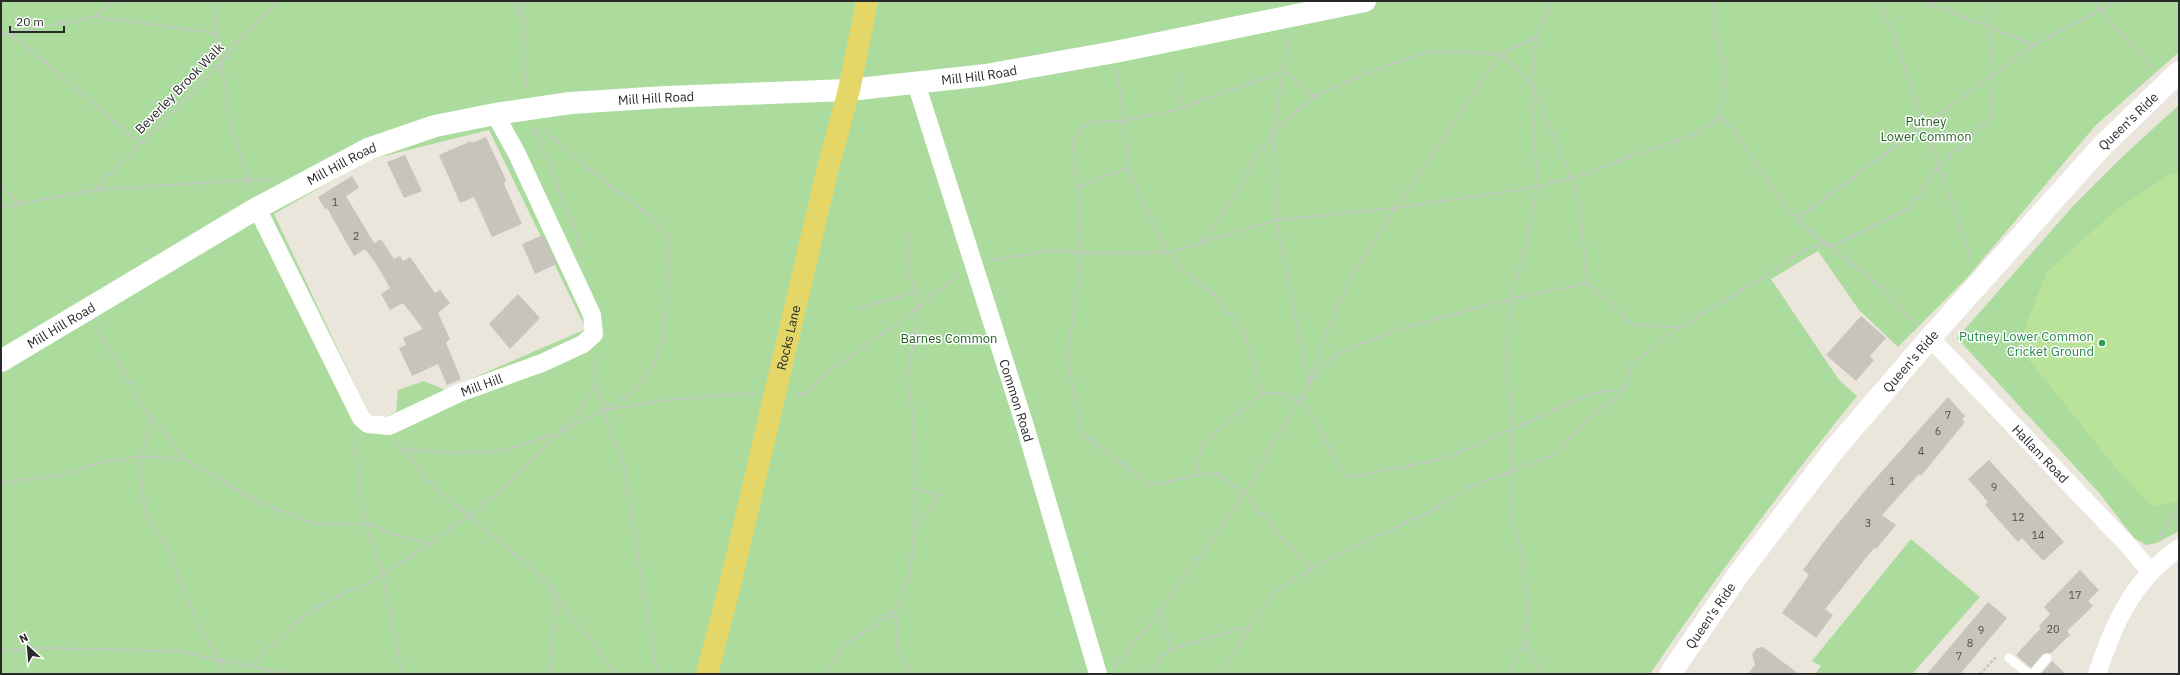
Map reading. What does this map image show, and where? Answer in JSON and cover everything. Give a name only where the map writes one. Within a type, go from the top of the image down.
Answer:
[{"type":"main road","name":"Rocks Lane","points":[[707,674],[732,581],[827,172],[849,90],[867,1]]},
{"type":"main road","name":"Mill Hill Road","points":[[1,361],[257,208],[368,149],[435,126],[495,114],[529,115],[570,103],[665,97],[849,90],[986,75],[1115,52],[1365,1]]},
{"type":"main road","name":"Queen's Ride","points":[[1670,674],[1738,575],[1792,502],[1930,338],[2102,146],[2173,77]]},
{"type":"street","name":"Common Road","points":[[916,83],[1025,426],[1106,671]]},
{"type":"street","name":"Mill Hill","points":[[377,426],[389,426],[459,393],[542,363],[583,344],[594,334],[592,315],[517,154],[495,114]]},
{"type":"street","points":[[257,208],[361,418],[368,424],[377,426]]},
{"type":"street","name":"Hallam Road","points":[[1930,338],[2107,522],[2150,571]]},
{"type":"street","points":[[2097,674],[2113,629],[2131,595],[2150,571],[2179,548]]},
{"type":"lane","points":[[2009,658],[2029,674]]},
{"type":"lane","points":[[2033,674],[2046,658]]},
{"type":"path","points":[[94,17],[114,1]]},
{"type":"path","points":[[212,1],[220,64],[231,128],[257,208]]},
{"type":"path","name":"Beverley Brook Walk","points":[[94,190],[220,64],[243,35],[279,1]]},
{"type":"path","points":[[514,1],[522,20]]},
{"type":"path","points":[[522,1],[529,115],[583,250]]},
{"type":"path","points":[[1510,674],[1525,642],[1526,599],[1523,559],[1510,512],[1512,429],[1507,364],[1510,299],[1526,247],[1537,186],[1532,85],[1536,37],[1550,10],[1550,1]]},
{"type":"path","points":[[1713,1],[1716,37],[1725,68],[1721,118],[1737,134],[1752,161],[1796,219],[1881,287],[1930,338]]},
{"type":"path","points":[[1875,1],[1890,26],[1979,284]]},
{"type":"path","points":[[1924,1],[2034,45]]},
{"type":"path","points":[[1222,674],[1259,610],[1283,586],[1311,569],[1432,511],[1467,488],[1556,454],[1591,416],[1624,389],[1631,364],[1680,327],[1767,275],[1800,252],[1822,244],[1830,247],[1912,207],[1938,167],[1992,116],[1988,1]]},
{"type":"path","points":[[2092,1],[2173,77]]},
{"type":"path","points":[[1796,219],[2034,45],[2101,10],[2115,1]]},
{"type":"path","points":[[1292,15],[1274,132],[1276,220],[1309,384]]},
{"type":"path","points":[[1,35],[94,17],[216,33]]},
{"type":"path","points":[[10,33],[140,143]]},
{"type":"path","points":[[1199,244],[1215,224],[1274,132],[1314,96],[1372,71],[1430,51],[1501,54],[1536,37]]},
{"type":"path","points":[[1115,52],[1124,121],[1127,168],[1167,253],[1195,281],[1218,297],[1244,333],[1262,394]]},
{"type":"path","points":[[1501,54],[1532,85],[1571,178],[1580,208],[1587,283],[1634,325],[1680,327]]},
{"type":"path","points":[[1309,384],[1323,340],[1353,273],[1395,208],[1501,54]]},
{"type":"path","points":[[1284,71],[1314,96]]},
{"type":"path","points":[[1284,71],[1178,109],[1124,121],[1090,122],[1073,140],[1082,253],[1067,359],[1082,434],[1150,485],[1214,472],[1244,494],[1311,569]]},
{"type":"path","points":[[1178,72],[1178,109]]},
{"type":"path","points":[[402,449],[458,453],[498,451],[557,435],[631,394],[653,368],[665,328],[668,265],[667,235],[650,216],[604,181],[529,115]]},
{"type":"path","points":[[973,264],[1054,250],[1082,253],[1167,253],[1276,220],[1395,208],[1537,186],[1571,178],[1691,136],[1721,118]]},
{"type":"path","points":[[1077,188],[1127,168]]},
{"type":"path","points":[[1,207],[94,190],[271,179]]},
{"type":"path","points":[[1,187],[19,203]]},
{"type":"path","points":[[906,230],[908,276],[918,291],[915,338],[906,381],[912,400],[915,527],[908,578],[895,611],[898,652],[910,674]]},
{"type":"path","points":[[1106,671],[1161,612],[1244,494],[1309,384],[1337,353],[1403,328],[1510,299],[1587,283]]},
{"type":"path","points":[[858,309],[918,291]]},
{"type":"path","points":[[86,310],[151,417],[186,460],[257,501],[315,524],[365,524],[402,537],[430,543]]},
{"type":"path","points":[[594,355],[602,410],[624,463],[657,674]]},
{"type":"path","points":[[251,666],[294,625],[316,608],[383,575],[469,516],[498,493],[557,435],[579,410],[597,383]]},
{"type":"path","points":[[1301,397],[1347,478],[1446,458],[1593,393],[1624,389]]},
{"type":"path","points":[[1196,476],[1201,447],[1233,417],[1262,394],[1280,393],[1298,402]]},
{"type":"path","points":[[151,417],[139,467],[145,511],[166,544],[190,607],[226,674]]},
{"type":"path","points":[[361,418],[355,451],[365,524],[383,575],[402,674]]},
{"type":"path","points":[[377,426],[402,449],[442,494],[548,584],[616,674]]},
{"type":"path","points":[[1,482],[62,475],[102,462],[142,456],[186,460]]},
{"type":"path","points":[[915,489],[941,495],[915,527]]},
{"type":"path","points":[[2164,559],[2160,536],[2178,509]]},
{"type":"path","points":[[548,584],[556,609],[548,674]]},
{"type":"path","points":[[825,674],[846,644],[895,611]]},
{"type":"path","points":[[1161,612],[1171,649]]},
{"type":"path","points":[[1147,674],[1171,649],[1249,626]]},
{"type":"path","points":[[1525,642],[1543,674]]},
{"type":"path","points":[[1,651],[38,648],[176,651],[288,674]]},
{"type":"green space","name":"Barnes Common","points":[[1,1],[2179,1],[2179,52],[2095,126],[1967,278],[1898,347],[1859,310],[1818,251],[1771,279],[1839,380],[1857,396],[1750,533],[1650,674],[1,674]],"holes":[[[489,130],[586,329],[445,390],[424,381],[398,390],[396,412],[385,417],[369,415],[274,214],[368,160]]]},
{"type":"green space","name":"Putney Lower Common Cricket Ground","points":[[2179,105],[2179,531],[2157,543],[2146,545],[2134,538],[2100,494],[1957,338],[2074,205],[2122,157]]},
{"type":"green space","name":"Putney Lower Common Cricket Ground","points":[[2179,172],[2179,501],[2153,507],[2116,468],[2025,355],[2024,330],[2047,272],[2115,211],[2170,174]]},
{"type":"green space","points":[[1911,539],[1980,597],[1912,674],[1815,674],[1821,666],[1812,661]]},
{"type":"building","points":[[486,137],[506,180],[504,184],[522,224],[492,237],[474,197],[460,203],[439,155],[471,141],[472,143]]},
{"type":"building","points":[[405,155],[422,191],[404,198],[387,162]]},
{"type":"building","points":[[352,176],[359,188],[346,196],[374,243],[381,239],[394,259],[400,256],[403,261],[410,257],[435,293],[440,290],[450,303],[438,313],[450,339],[446,343],[461,379],[447,385],[438,364],[412,376],[399,348],[406,345],[403,338],[423,329],[403,303],[390,310],[381,294],[390,288],[375,262],[365,249],[354,256],[327,208],[325,209],[318,197]]},
{"type":"building","points":[[543,235],[557,264],[535,274],[522,244]]},
{"type":"building","points":[[518,294],[540,318],[510,349],[489,324]]},
{"type":"building","points":[[1861,316],[1886,338],[1870,356],[1874,360],[1856,381],[1826,355]]},
{"type":"building","points":[[1948,397],[1965,416],[1962,420],[1965,422],[1921,476],[1919,474],[1882,515],[1896,525],[1876,549],[1874,548],[1825,609],[1833,615],[1816,638],[1782,613],[1809,575],[1803,570],[1828,536],[1868,487]]},
{"type":"building","points":[[1989,460],[2064,542],[2043,561],[2022,538],[2018,542],[1985,505],[1988,502],[1968,479]]},
{"type":"building","points":[[2080,570],[2099,590],[2088,601],[2093,606],[2067,631],[2070,635],[2051,653],[2043,654],[2031,668],[2016,655],[2041,628],[2039,626],[2050,614],[2044,607]]},
{"type":"building","points":[[1988,602],[2007,618],[1960,674],[1927,674]]},
{"type":"building","points":[[1763,647],[1799,674],[1748,674],[1755,665],[1752,654],[1757,648]]},
{"type":"building","points":[[2052,661],[2066,674],[2041,674]]},
{"type":"place","name":"Putney Lower Common Cricket Ground","points":[[2102,343]]},
{"type":"park label","name":"Putney Lower Common","points":[[1926,128]]}]
